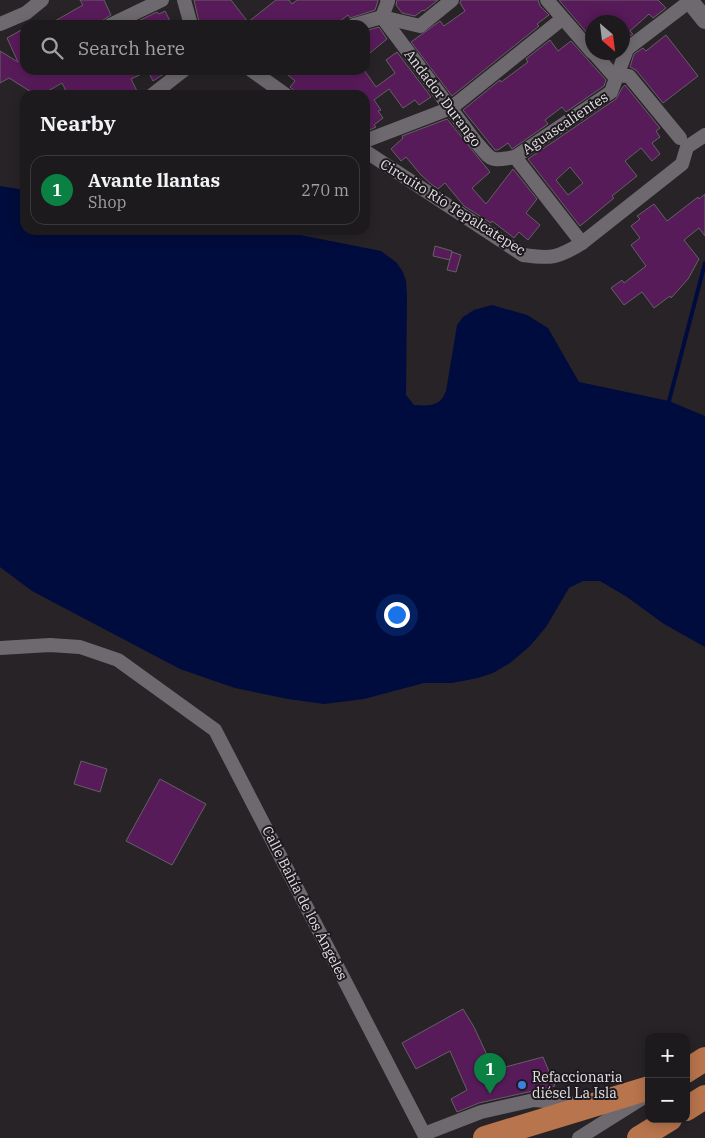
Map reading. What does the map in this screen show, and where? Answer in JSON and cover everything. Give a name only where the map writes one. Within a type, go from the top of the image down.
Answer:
[{"type":"highway","points":[[690,1069],[705,1060]]},
{"type":"highway","points":[[486,1138],[645,1089]]},
{"type":"highway","points":[[690,1106],[705,1097]]},
{"type":"highway","points":[[639,1138],[663,1123]]},
{"type":"street","points":[[0,24],[26,13],[42,0]]},
{"type":"street","points":[[120,20],[162,0]]},
{"type":"street","points":[[184,0],[190,20]]},
{"type":"street","points":[[382,17],[387,0]]},
{"type":"street","points":[[370,20],[382,17],[420,26],[452,0]]},
{"type":"street","points":[[546,0],[585,43]]},
{"type":"street","points":[[690,0],[704,18]]},
{"type":"street","name":"Aguascalientes","points":[[515,157],[611,92],[627,49],[690,0]]},
{"type":"street","points":[[26,13],[31,20]]},
{"type":"street","name":"Andador Durango","points":[[382,17],[488,157],[496,161],[515,157]]},
{"type":"street","points":[[370,139],[451,108],[562,19]]},
{"type":"street","points":[[600,60],[613,75],[628,76],[680,138]]},
{"type":"street","points":[[158,90],[178,75]]},
{"type":"street","points":[[258,75],[279,90]]},
{"type":"street","name":"Circuito Río Tepalcatepec","points":[[370,154],[523,255],[544,258],[565,253],[582,243],[682,164],[687,148],[705,135]]},
{"type":"street","points":[[515,157],[582,243]]},
{"type":"street","name":"Calle Bahía de los Ángeles","points":[[0,648],[50,644],[80,647],[118,660],[215,730],[424,1134],[481,1112],[534,1100],[594,1105]]},
{"type":"street","points":[[580,1138],[645,1097]]},
{"type":"shaded area","points":[[0,186],[20,189],[20,235],[300,235],[381,251],[397,263],[406,281],[406,395],[414,405],[429,405],[441,400],[446,391],[457,325],[463,317],[474,310],[492,305],[527,315],[548,328],[579,382],[669,401],[705,416],[705,647],[664,624],[627,597],[600,581],[583,581],[569,588],[546,627],[530,646],[510,663],[493,673],[452,683],[424,683],[364,699],[324,704],[235,688],[180,669],[32,591],[0,567]]},
{"type":"building","points":[[80,0],[104,0],[111,15],[103,20],[57,20],[83,5]]},
{"type":"building","points":[[194,0],[231,0],[246,20],[199,20]]},
{"type":"building","points":[[276,0],[289,0],[292,4],[297,0],[378,0],[375,10],[350,18],[348,15],[342,20],[251,20]]},
{"type":"building","points":[[397,0],[438,0],[415,16],[402,13],[396,5]]},
{"type":"building","points":[[461,0],[538,0],[540,6],[549,15],[537,24],[539,26],[452,96],[411,42],[440,21],[444,26],[465,11],[460,3]]},
{"type":"building","points":[[559,0],[658,0],[666,8],[653,18],[649,14],[630,31],[630,15],[585,15],[585,31]]},
{"type":"building","points":[[165,11],[170,20],[140,20],[157,12],[159,14]]},
{"type":"building","points":[[379,27],[387,39],[370,53],[370,30]]},
{"type":"building","points":[[20,31],[20,75],[140,75],[131,79],[136,90],[66,90],[62,83],[50,90],[28,90],[9,78],[0,83],[0,51],[18,62],[7,38]]},
{"type":"building","points":[[666,35],[698,76],[663,103],[636,70],[630,67],[634,54],[643,48],[646,51]]},
{"type":"building","points":[[550,40],[558,51],[571,41],[585,57],[585,60],[588,60],[606,80],[604,86],[566,112],[562,107],[545,120],[548,124],[512,149],[508,143],[495,150],[463,110],[500,80],[501,82],[528,62],[526,59]]},
{"type":"building","points":[[397,52],[431,97],[419,105],[415,100],[403,108],[389,89],[374,100],[381,110],[378,111],[383,118],[374,125],[376,127],[370,130],[370,90],[293,90],[290,87],[295,81],[288,75],[368,75],[376,87],[395,73],[386,60]]},
{"type":"building","points":[[150,75],[162,75],[153,81]]},
{"type":"building","points":[[625,85],[660,128],[656,131],[660,137],[652,143],[660,154],[652,161],[641,148],[625,161],[637,176],[580,226],[528,159],[616,99]],"holes":[[[570,167],[583,183],[568,195],[556,180]]]},
{"type":"building","points":[[447,119],[490,172],[472,188],[486,204],[513,169],[537,199],[526,213],[540,225],[528,240],[519,232],[514,238],[492,221],[491,223],[464,206],[445,183],[438,189],[421,175],[406,157],[401,161],[391,149],[403,138],[402,136]]},
{"type":"building","points":[[705,194],[705,236],[699,228],[684,240],[699,259],[688,279],[671,298],[670,296],[654,308],[642,292],[624,305],[611,288],[622,280],[624,283],[646,266],[631,245],[640,238],[631,226],[640,219],[637,216],[654,204],[667,221],[698,197],[699,199]]},
{"type":"building","points":[[435,246],[452,251],[450,260],[433,256]]},
{"type":"building","points":[[452,252],[461,255],[456,272],[447,270]]},
{"type":"building","points":[[81,761],[107,769],[100,792],[74,784]]},
{"type":"building","points":[[160,779],[206,804],[172,865],[126,841]]},
{"type":"building","points":[[463,1009],[474,1027],[494,1070],[543,1057],[555,1086],[479,1103],[457,1112],[451,1099],[467,1090],[450,1051],[416,1069],[402,1043]]},
{"type":"waterway","points":[[665,405],[669,401],[705,263]]},
{"type":"place","name":"Refaccionaria diésel La Isla","points":[[522,1085]]},
{"type":"place","name":"Avante llantas","points":[[490,1094]]}]
